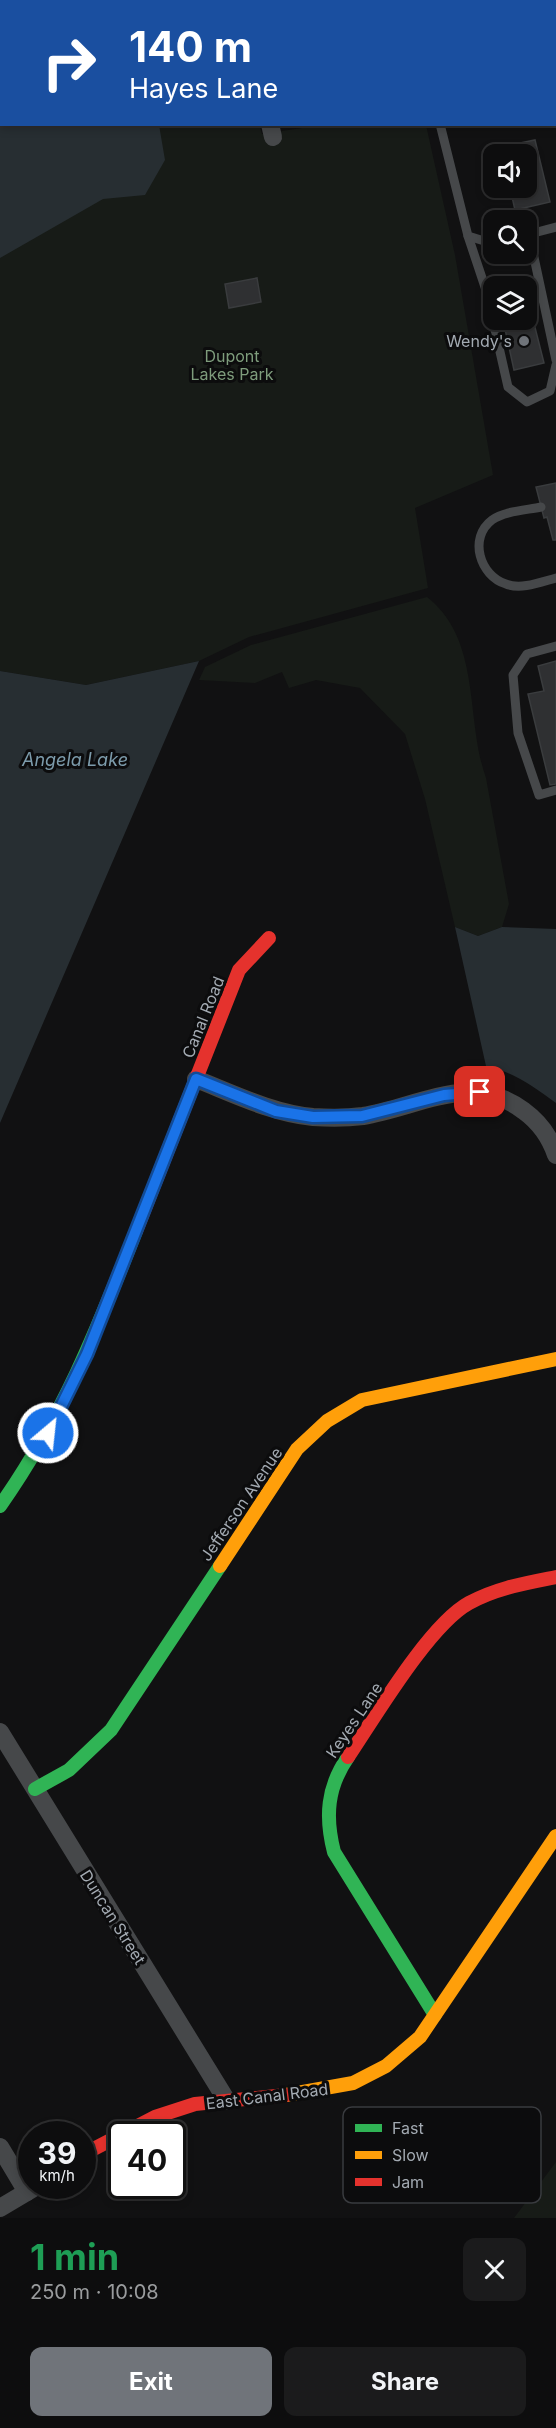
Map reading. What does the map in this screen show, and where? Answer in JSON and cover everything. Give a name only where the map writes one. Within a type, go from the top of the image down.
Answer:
[{"type":"street","name":"Canal Road","points":[[0,1506],[30,1466],[58,1417],[82,1365],[239,970],[269,938]]},
{"type":"street","points":[[196,1079],[276,1111],[313,1117],[362,1116],[444,1095],[480,1092],[509,1099],[538,1122],[556,1155]]},
{"type":"street","name":"Jefferson Avenue","points":[[35,1789],[69,1770],[111,1730],[297,1449],[327,1421],[362,1400],[556,1359]]},
{"type":"street","name":"Keyes Lane","points":[[435,2014],[334,1852],[328,1829],[328,1800],[339,1769],[433,1634],[467,1604],[504,1588],[556,1576]]},
{"type":"street","name":"Duncan Street","points":[[0,1732],[226,2101]]},
{"type":"street","name":"East Canal Road","points":[[96,2148],[155,2117],[195,2104],[313,2092],[353,2083],[386,2066],[420,2037],[556,1836]]},
{"type":"street","points":[[0,2147],[18,2171]]},
{"type":"street","points":[[0,2208],[18,2197]]},
{"type":"lane","points":[[440,126],[468,236],[486,290],[508,387],[527,402],[550,391],[556,365]]},
{"type":"lane","points":[[537,232],[556,227]]},
{"type":"lane","points":[[468,236],[483,241]]},
{"type":"lane","points":[[534,264],[556,360]]},
{"type":"lane","points":[[541,507],[492,520],[483,531],[478,544],[480,558],[490,574],[504,584],[517,586],[556,578]]},
{"type":"lane","points":[[556,646],[526,654],[513,675],[518,733],[539,795],[556,790]]},
{"type":"green space","name":"Dupont Lakes Park","points":[[0,126],[260,126],[262,134],[315,126],[426,126],[455,255],[493,475],[415,508],[428,588],[249,637],[199,661],[86,685],[0,671]]},
{"type":"green space","points":[[427,597],[444,615],[456,635],[464,658],[509,904],[502,927],[478,936],[455,927],[425,799],[405,734],[360,688],[316,680],[289,688],[282,672],[255,683],[199,680],[205,667],[251,645]]},
{"type":"green space","points":[[556,2162],[556,2218],[514,2218],[525,2203],[541,2203],[541,2182]]},
{"type":"water","points":[[0,126],[159,126],[165,160],[145,195],[103,199],[0,258]]},
{"type":"water","name":"Angela Lake","points":[[199,661],[0,1123],[0,671],[86,685]]},
{"type":"water","points":[[455,927],[478,936],[502,927],[556,929],[556,1103],[515,1076],[486,1066]]},
{"type":"building","points":[[535,140],[536,144],[516,144]]},
{"type":"building","points":[[537,148],[550,202],[515,210],[512,198],[537,198]]},
{"type":"building","points":[[257,278],[261,302],[229,308],[225,284]]},
{"type":"building","name":"Wendy's","points":[[505,330],[536,330],[544,363],[514,370]]},
{"type":"building","points":[[556,483],[556,540],[553,540],[547,517],[544,518],[536,487]]},
{"type":"building","points":[[556,661],[556,784],[550,785],[528,694],[544,691],[538,666]]},
{"type":"traffic: fast","points":[[0,1506],[42,1440],[77,1373],[136,1231]]},
{"type":"traffic: fast","points":[[35,1789],[69,1770],[111,1730],[220,1566]]},
{"type":"traffic: fast","points":[[348,1757],[336,1780],[330,1803],[329,1827],[334,1852],[435,2015]]},
{"type":"traffic: slow","points":[[220,1566],[297,1449],[327,1421],[362,1400],[556,1359]]},
{"type":"traffic: slow","points":[[286,2095],[353,2083],[386,2066],[420,2037],[556,1836]]},
{"type":"traffic: jam","points":[[136,1231],[239,970],[269,938]]},
{"type":"traffic: jam","points":[[348,1757],[420,1651],[453,1614],[490,1593],[556,1577]]},
{"type":"traffic: jam","points":[[96,2148],[155,2117],[195,2104],[286,2095]]},
{"type":"place","name":"Wendy's","points":[[524,341]]},
{"type":"route","points":[[48,1433],[58,1417],[87,1354],[196,1079],[276,1111],[313,1117],[362,1116],[444,1095],[480,1092]]}]
